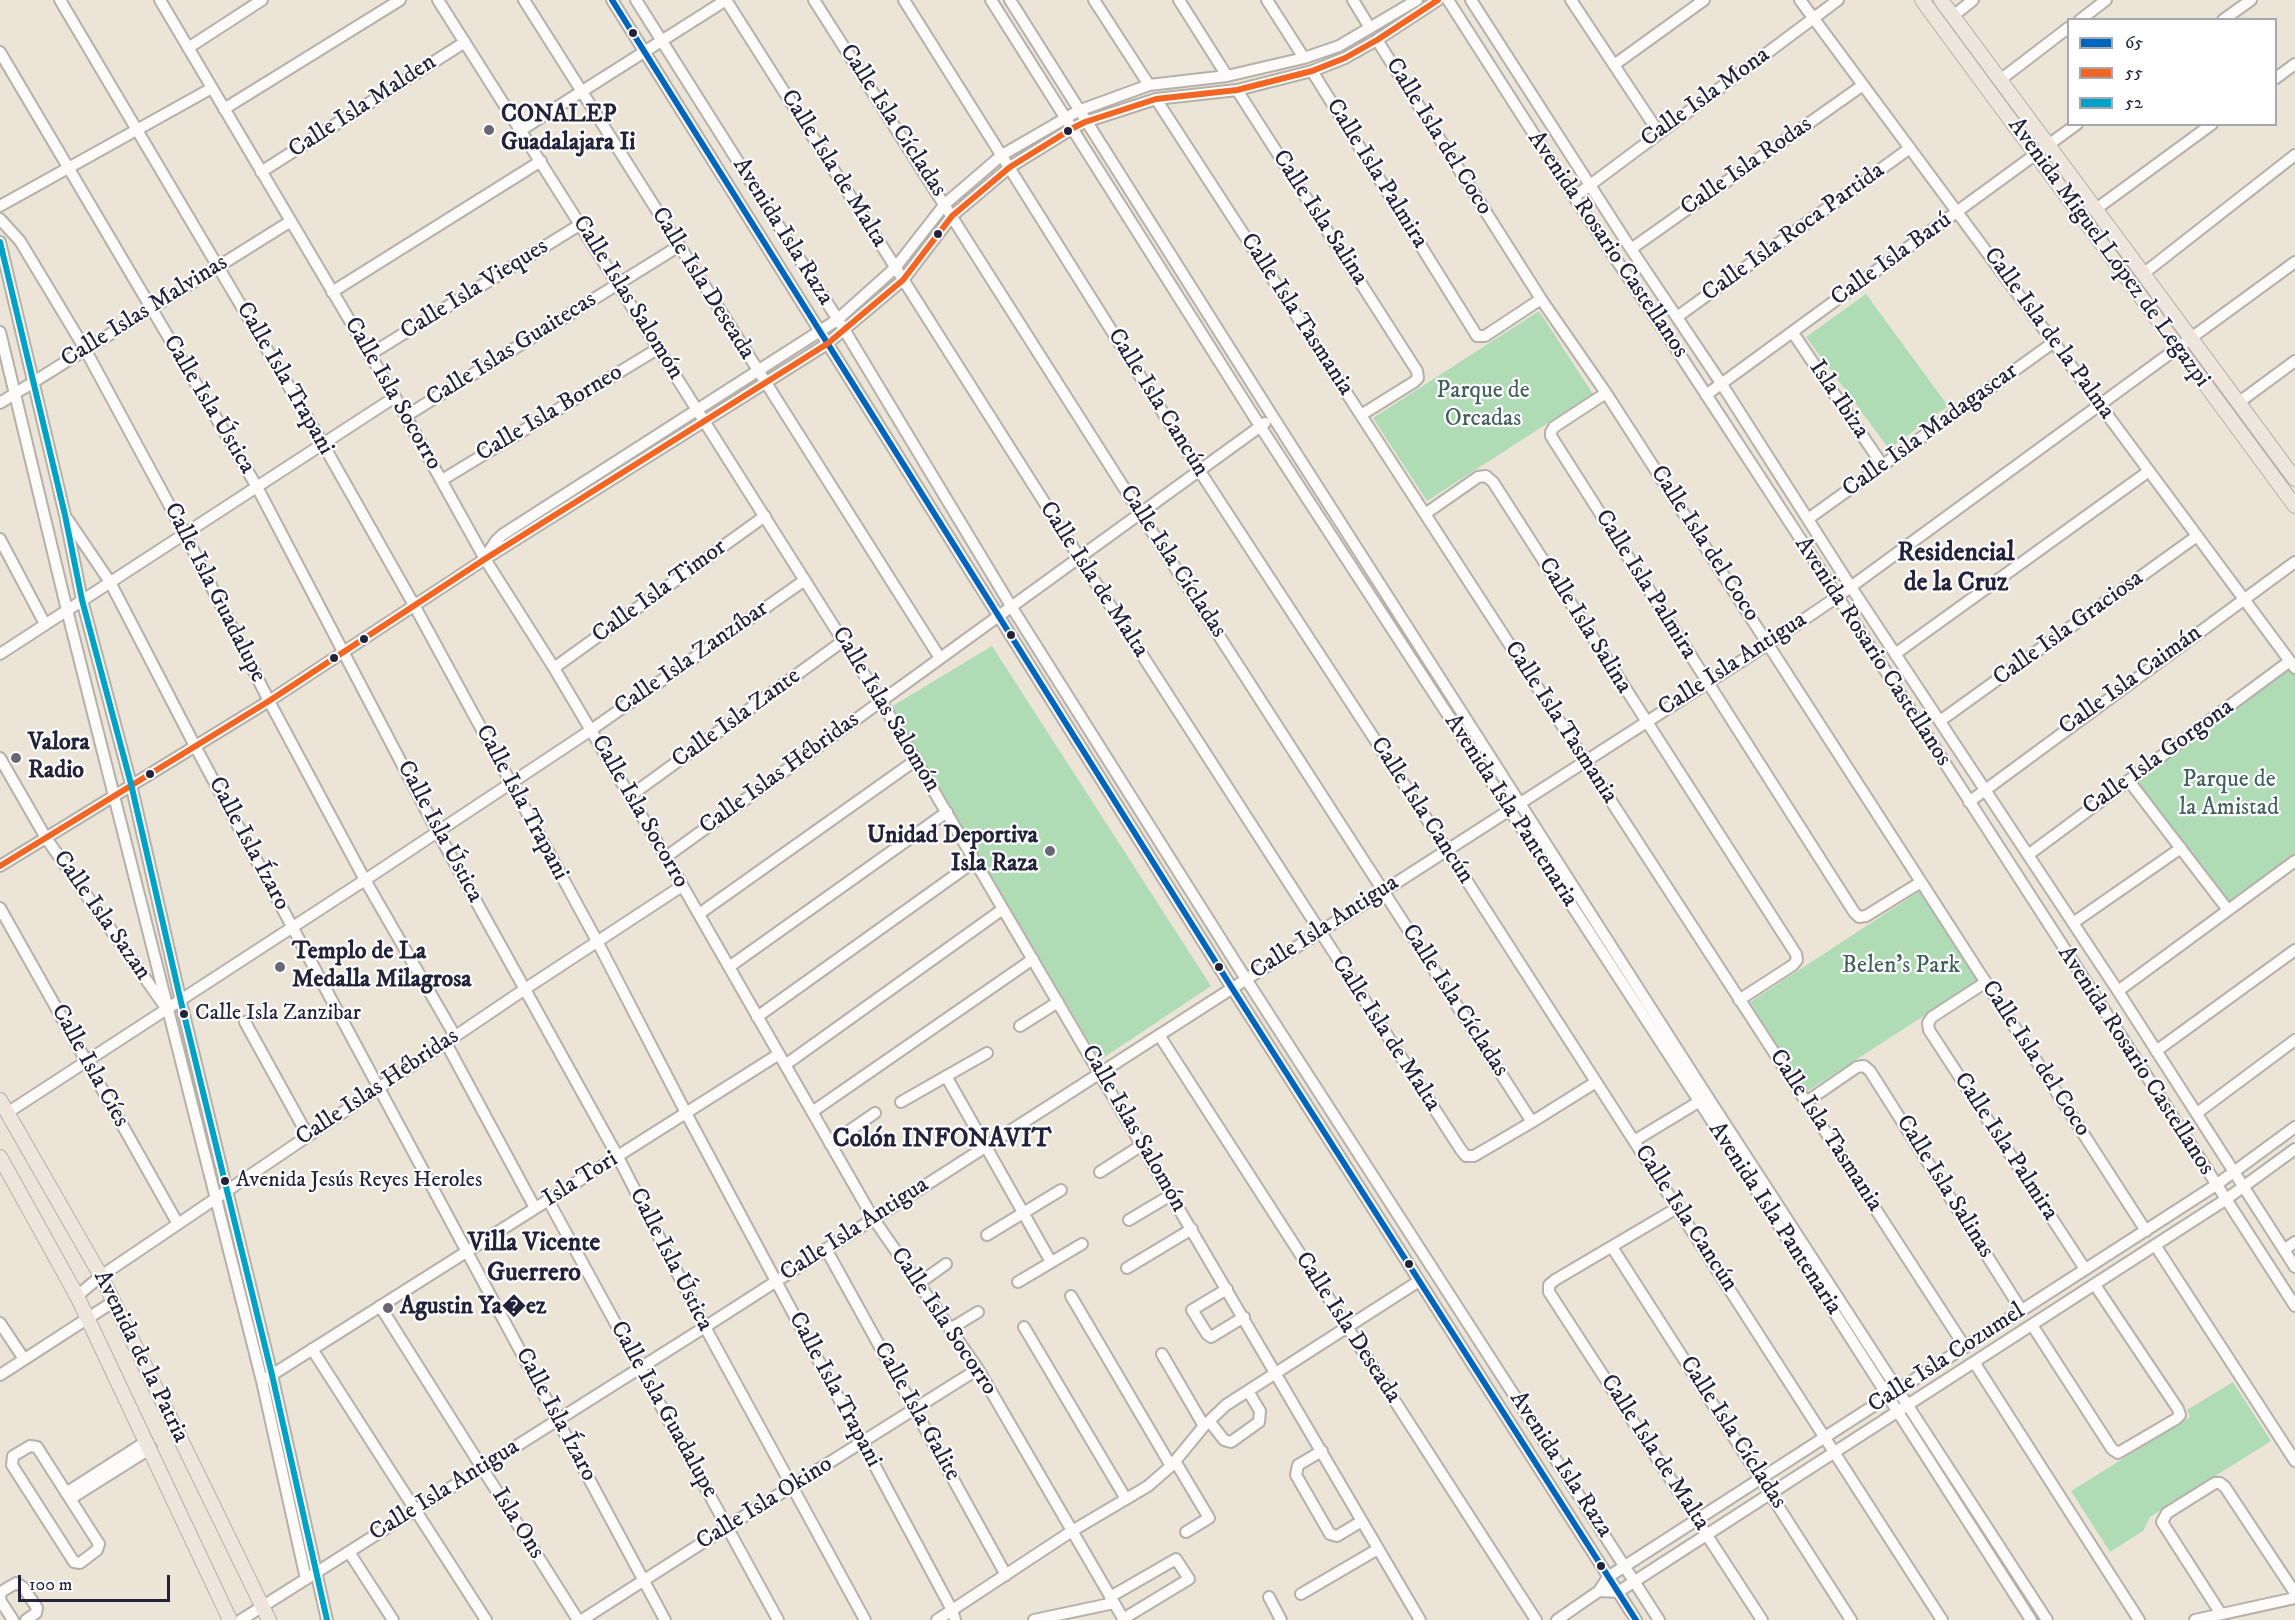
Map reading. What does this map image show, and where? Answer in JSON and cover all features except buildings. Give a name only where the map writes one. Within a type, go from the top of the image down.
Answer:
[{"type":"main road","name":"Avenida Miguel López de Legazpi","points":[[1922,0],[2295,506]]},
{"type":"main road","name":"Avenida Miguel López de Legazpi","points":[[1941,0],[2238,403],[2292,471]]},
{"type":"main road","name":"Avenida de la Patria","points":[[0,1100],[101,1276],[269,1620]]},
{"type":"main road","name":"Avenida de la Patria","points":[[0,1157],[88,1318],[230,1620]]},
{"type":"street","name":"Calle Isla Trapani","points":[[60,0],[323,444],[414,605],[597,941],[686,1113],[954,1615]]},
{"type":"street","name":"Calle Isla Socorro","points":[[160,0],[395,397],[485,559],[554,668],[666,857],[873,1218],[978,1369],[1124,1619]]},
{"type":"street","points":[[188,48],[262,0]]},
{"type":"street","points":[[224,109],[400,0]]},
{"type":"street","name":"Calle Islas Salomón","points":[[438,0],[881,701],[1420,1620]]},
{"type":"street","name":"Calle Isla Deseada","points":[[524,0],[940,658]]},
{"type":"street","name":"Avenida Isla Raza","points":[[612,0],[1232,988],[1636,1620]]},
{"type":"street","name":"Avenida Isla Raza","points":[[636,0],[845,331],[1011,606],[1246,979],[1659,1620]]},
{"type":"street","points":[[521,130],[726,0]]},
{"type":"street","name":"Calle Isla de Malta","points":[[726,0],[1319,932],[1466,1156],[1474,1156],[1532,1122]]},
{"type":"street","name":"Calle Isla Cícladas","points":[[814,0],[1140,513],[1532,1122]]},
{"type":"street","name":"Calle Isla Cancún","points":[[904,0],[1199,470],[1447,850],[1942,1620]]},
{"type":"street","name":"Avenida Isla Pantenaria","points":[[991,0],[1260,426],[1509,810],[1899,1391],[2046,1620]]},
{"type":"street","name":"Avenida Isla Pantenaria","points":[[1010,0],[1085,122],[1521,802],[1888,1398],[2031,1620]]},
{"type":"street","points":[[1094,0],[1149,85]]},
{"type":"street","points":[[1179,0],[1227,76]]},
{"type":"street","points":[[1267,0],[1304,58]]},
{"type":"street","points":[[1353,0],[1370,28]]},
{"type":"street","points":[[485,559],[502,535],[837,320],[895,268],[945,204],[1002,156],[1078,111],[1149,85],[1227,76],[1304,58],[1339,46],[1417,0]]},
{"type":"street","points":[[0,867],[131,784],[269,701],[485,559],[827,344],[903,280],[952,216],[1010,167],[1073,128],[1156,99],[1237,90],[1312,70],[1344,58],[1377,40],[1438,0]]},
{"type":"street","name":"Avenida Rosario Castellanos","points":[[1448,0],[2295,1306]]},
{"type":"street","name":"Avenida Rosario Castellanos","points":[[1471,0],[1851,587],[2118,991],[2295,1267]]},
{"type":"street","points":[[1571,0],[1659,133]]},
{"type":"street","points":[[1614,66],[1704,0]]},
{"type":"street","name":"Calle Isla de la Palma","points":[[1800,0],[2292,665]]},
{"type":"street","name":"Calle Isla Mona","points":[[1574,197],[1589,183],[1838,0]]},
{"type":"street","points":[[1953,16],[1973,0]]},
{"type":"street","points":[[2083,18],[2106,0]]},
{"type":"street","points":[[2226,18],[2250,0]]},
{"type":"street","points":[[2000,80],[2067,29]]},
{"type":"street","name":"Calle Isla del Coco","points":[[1377,40],[1541,299],[1606,393],[2146,1231]]},
{"type":"street","name":"Calle Isla Malden","points":[[261,172],[465,42]]},
{"type":"street","points":[[1339,46],[1344,58]]},
{"type":"street","name":"Calle Isla Ústica","points":[[0,52],[257,487],[437,831],[618,1157],[705,1327],[865,1620]]},
{"type":"street","points":[[2277,77],[2295,64]]},
{"type":"street","name":"Calle Isla Palmira","points":[[1312,70],[1475,334],[1480,337],[1485,336],[1541,299]]},
{"type":"street","points":[[1193,80],[1197,94]]},
{"type":"street","name":"Calle Isla Rodas","points":[[1631,249],[1863,85]]},
{"type":"street","points":[[0,206],[212,88]]},
{"type":"street","name":"Calle Isla Salina","points":[[1237,90],[1417,371],[1418,378],[1414,382],[1361,415]]},
{"type":"street","name":"Calle Isla Tasmania","points":[[1156,99],[1965,1347]]},
{"type":"street","name":"Calle Isla Barú","points":[[1706,395],[2074,126]]},
{"type":"street","points":[[2096,209],[2209,126]]},
{"type":"street","name":"Calle Isla Roca Partida","points":[[1677,317],[1910,148]]},
{"type":"street","points":[[2143,274],[2295,155]]},
{"type":"street","points":[[332,292],[541,161]]},
{"type":"street","name":"Calle Isla Guadalupe","points":[[0,219],[20,241],[85,349],[185,534],[269,701],[365,880],[455,1036]]},
{"type":"street","name":"Calle Islas Malvinas","points":[[0,402],[291,221]]},
{"type":"street","name":"Calle Isla Vieques","points":[[369,355],[581,224]]},
{"type":"street","points":[[0,242],[65,515],[82,600],[131,784],[181,1002],[272,1375],[311,1576]]},
{"type":"street","name":"Calle Islas Guaitecas","points":[[406,416],[679,246]]},
{"type":"street","name":"Calle Isla Antigua","points":[[241,1620],[705,1327],[1768,644],[1851,587],[2295,262]]},
{"type":"street","points":[[0,332],[167,1010],[311,1576],[327,1620]]},
{"type":"street","name":"Isla Ibiza","points":[[1793,333],[1883,466]]},
{"type":"street","name":"Calle Isla Madagascar","points":[[1808,519],[2054,342]]},
{"type":"street","name":"Calle Isla Borneo","points":[[442,480],[659,348]]},
{"type":"street","points":[[2238,403],[2295,361]]},
{"type":"street","points":[[0,367],[15,393]]},
{"type":"street","name":"Calle Isla Palmira","points":[[1606,393],[1554,427],[1551,432],[1553,440],[1854,912],[1859,917],[1866,915],[1921,882]]},
{"type":"street","name":"Calle Islas Guaitecas","points":[[0,654],[395,397]]},
{"type":"street","name":"Calle Islas Hébridas","points":[[666,857],[1273,417]]},
{"type":"street","points":[[1895,654],[2149,471]]},
{"type":"street","name":"Calle Isla Salina","points":[[1425,514],[1478,477],[1486,476],[1493,482],[1796,954],[1797,960],[1739,1000]]},
{"type":"street","name":"Calle Isla Ízaro","points":[[65,515],[110,582],[195,746],[665,1620]]},
{"type":"street","name":"Calle Isla Timor","points":[[554,668],[765,516]]},
{"type":"street","name":"Calle Isla Graciosa","points":[[1940,721],[2197,536]]},
{"type":"street","points":[[0,539],[45,624]]},
{"type":"street","name":"Calle Isla Caimán","points":[[1969,802],[2295,562]]},
{"type":"street","name":"Calle Isla Zanzíbar","points":[[7,1113],[294,928],[591,730],[805,580]]},
{"type":"street","name":"Calle Isla Zante","points":[[630,796],[843,641]]},
{"type":"street","name":"Calle Isla Gorgona","points":[[2028,855],[2292,665]]},
{"type":"street","name":"Calle Isla Sazan","points":[[0,758],[46,838],[167,1010]]},
{"type":"street","points":[[699,914],[916,760]]},
{"type":"street","points":[[2129,781],[2228,910]]},
{"type":"street","points":[[729,967],[946,812]]},
{"type":"street","points":[[2073,923],[2181,848]]},
{"type":"street","points":[[757,1017],[975,861]]},
{"type":"street","points":[[2118,991],[2295,861]]},
{"type":"street","name":"Calle Islas Hébridas","points":[[77,1296],[101,1276],[215,1198],[682,886]]},
{"type":"street","name":"Calle Isla Cíes","points":[[0,908],[178,1224]]},
{"type":"street","points":[[785,1065],[1004,909]]},
{"type":"street","points":[[2156,1051],[2295,950]]},
{"type":"street","points":[[812,1112],[1033,959]]},
{"type":"street","name":"Calle Isla Palmira","points":[[1986,982],[1932,1017],[1928,1023],[1929,1030],[2085,1269]]},
{"type":"street","points":[[1020,1026],[1058,1002]]},
{"type":"street","points":[[245,1022],[308,1136]]},
{"type":"street","name":"Calle Isla Deseada","points":[[1159,1035],[1536,1620]]},
{"type":"street","points":[[2197,1113],[2295,1040]]},
{"type":"street","points":[[446,1043],[535,1208]]},
{"type":"street","points":[[901,1102],[987,1053]]},
{"type":"street","name":"Isla Tori","points":[[262,1381],[779,1054]]},
{"type":"street","name":"Calle Isla Salinas","points":[[1806,1102],[1857,1067],[1864,1066],[1870,1071],[2022,1311]]},
{"type":"street","points":[[946,1076],[1051,1262]]},
{"type":"street","points":[[1532,1122],[1596,1082]]},
{"type":"street","points":[[1634,1141],[1703,1099]]},
{"type":"street","points":[[830,1144],[875,1113]]},
{"type":"street","name":"Calle Isla Cozumel","points":[[1557,1620],[1599,1591],[1608,1577],[2146,1231],[2216,1185],[2295,1127]]},
{"type":"street","points":[[1100,1172],[1142,1145]]},
{"type":"street","name":"Calle Isla Cozumel","points":[[1618,1592],[2225,1200],[2295,1149]]},
{"type":"street","points":[[987,1235],[1061,1190]]},
{"type":"street","points":[[1129,1220],[1171,1195]]},
{"type":"street","name":"Calle Isla Guadalupe","points":[[548,1200],[778,1620]]},
{"type":"street","points":[[1612,1247],[1677,1208]]},
{"type":"street","points":[[1127,1268],[1192,1229]]},
{"type":"street","points":[[2284,1250],[2295,1242]]},
{"type":"street","points":[[1018,1282],[1082,1244]]},
{"type":"street","points":[[2155,1245],[2295,1461]]},
{"type":"street","name":"Calle Isla de Malta","points":[[1612,1247],[1549,1284],[1549,1292],[1762,1620]]},
{"type":"street","name":"Calle Isla Cícladas","points":[[1612,1247],[1851,1620]]},
{"type":"street","name":"Calle Isla Galite","points":[[826,1249],[1006,1575]]},
{"type":"street","points":[[918,1284],[946,1264]]},
{"type":"street","points":[[937,1620],[954,1615],[1006,1575],[1072,1531],[1148,1486],[1173,1464],[1226,1405],[1419,1281]]},
{"type":"street","points":[[2032,1325],[2112,1449],[2118,1453],[2180,1415],[2095,1285]]},
{"type":"street","points":[[1227,1289],[1192,1310],[1211,1337],[1244,1317]]},
{"type":"street","points":[[1071,1296],[1173,1464],[1209,1518],[1186,1532]]},
{"type":"street","points":[[0,1375],[113,1302]]},
{"type":"street","name":"Isla Ons","points":[[380,1306],[578,1620]]},
{"type":"street","points":[[950,1329],[978,1312]]},
{"type":"street","points":[[1024,1327],[1126,1499]]},
{"type":"street","points":[[1,1328],[24,1359]]},
{"type":"street","points":[[312,1349],[486,1620]]},
{"type":"street","points":[[1162,1354],[1207,1424],[1224,1440],[1231,1442],[1259,1422],[1260,1411],[1248,1391]]},
{"type":"street","points":[[1974,1362],[2139,1620]]},
{"type":"street","name":"Calle Isla Okino","points":[[582,1620],[978,1369]]},
{"type":"street","points":[[68,1496],[149,1444]]},
{"type":"street","points":[[30,1446],[37,1447],[68,1496],[99,1544],[97,1550],[80,1563],[74,1562],[12,1465],[13,1456],[30,1446]]},
{"type":"street","points":[[1322,1451],[1298,1465],[1296,1475],[1330,1534],[1337,1536],[1362,1521]]},
{"type":"street","points":[[2221,1614],[2163,1525],[2163,1519],[2167,1513],[2215,1483],[2220,1483],[2225,1487],[2295,1593]]},
{"type":"street","points":[[1301,1594],[1378,1549]]},
{"type":"street","points":[[349,1552],[393,1620]]},
{"type":"street","points":[[1034,1620],[1112,1600],[1176,1559],[1189,1579],[1124,1619]]},
{"type":"street","points":[[13,1620],[0,1599],[1,1592],[16,1583],[23,1587],[37,1608],[36,1613],[29,1619]]},
{"type":"street","points":[[1599,1591],[1618,1592]]},
{"type":"street","points":[[1269,1597],[1281,1620]]},
{"type":"street","points":[[2195,1620],[2295,1598]]},
{"type":"green space","points":[[1866,294],[1948,406],[1889,449],[1806,337]]},
{"type":"green space","name":"Parque de Orcadas","points":[[1539,311],[1593,394],[1427,501],[1373,418]]},
{"type":"green space","name":"Unidad Deportiva Isla Raza","points":[[992,646],[1211,986],[1100,1060],[891,707]]},
{"type":"green space","name":"Parque de la Amistad","points":[[2289,666],[2295,674],[2295,857],[2229,906],[2134,782]]},
{"type":"green space","name":"Belen's Park","points":[[1920,891],[1978,981],[1806,1092],[1750,1002]]},
{"type":"green space","points":[[2233,1382],[2271,1441],[2150,1517],[2143,1531],[2110,1552],[2071,1491],[2190,1417],[2187,1410]]},
{"type":"transit line","name":"65","points":[[612,0],[1232,988],[1636,1620]]},
{"type":"transit line","name":"55","points":[[0,866],[269,701],[485,559],[827,344],[903,280],[952,216],[1010,167],[1073,128],[1156,99],[1237,90],[1312,71],[1345,58],[1377,40],[1438,0]]},
{"type":"transit line","name":"52","points":[[0,242],[65,515],[82,600],[131,784],[181,1002],[272,1375],[327,1620]]},
{"type":"place","name":"CONALEP Guadalajara Ii","points":[[489,130]]},
{"type":"place","name":"Valora Radio","points":[[16,758]]},
{"type":"place","name":"Unidad Deportiva Isla Raza","points":[[1050,851]]},
{"type":"place","name":"Templo de La Medalla Milagrosa","points":[[280,967]]},
{"type":"place","name":"Calle Isla Zanzibar","points":[[184,1014]]},
{"type":"place","name":"Avenida Jesús Reyes Heroles","points":[[225,1181]]},
{"type":"place","name":"Agustin Ya�ez","points":[[388,1308]]},
{"type":"district","name":"Residencial de la Cruz","points":[[1956,570]]},
{"type":"district","name":"Colón INFONAVIT","points":[[942,1141]]},
{"type":"district","name":"Villa Vicente Guerrero","points":[[534,1260]]}]
